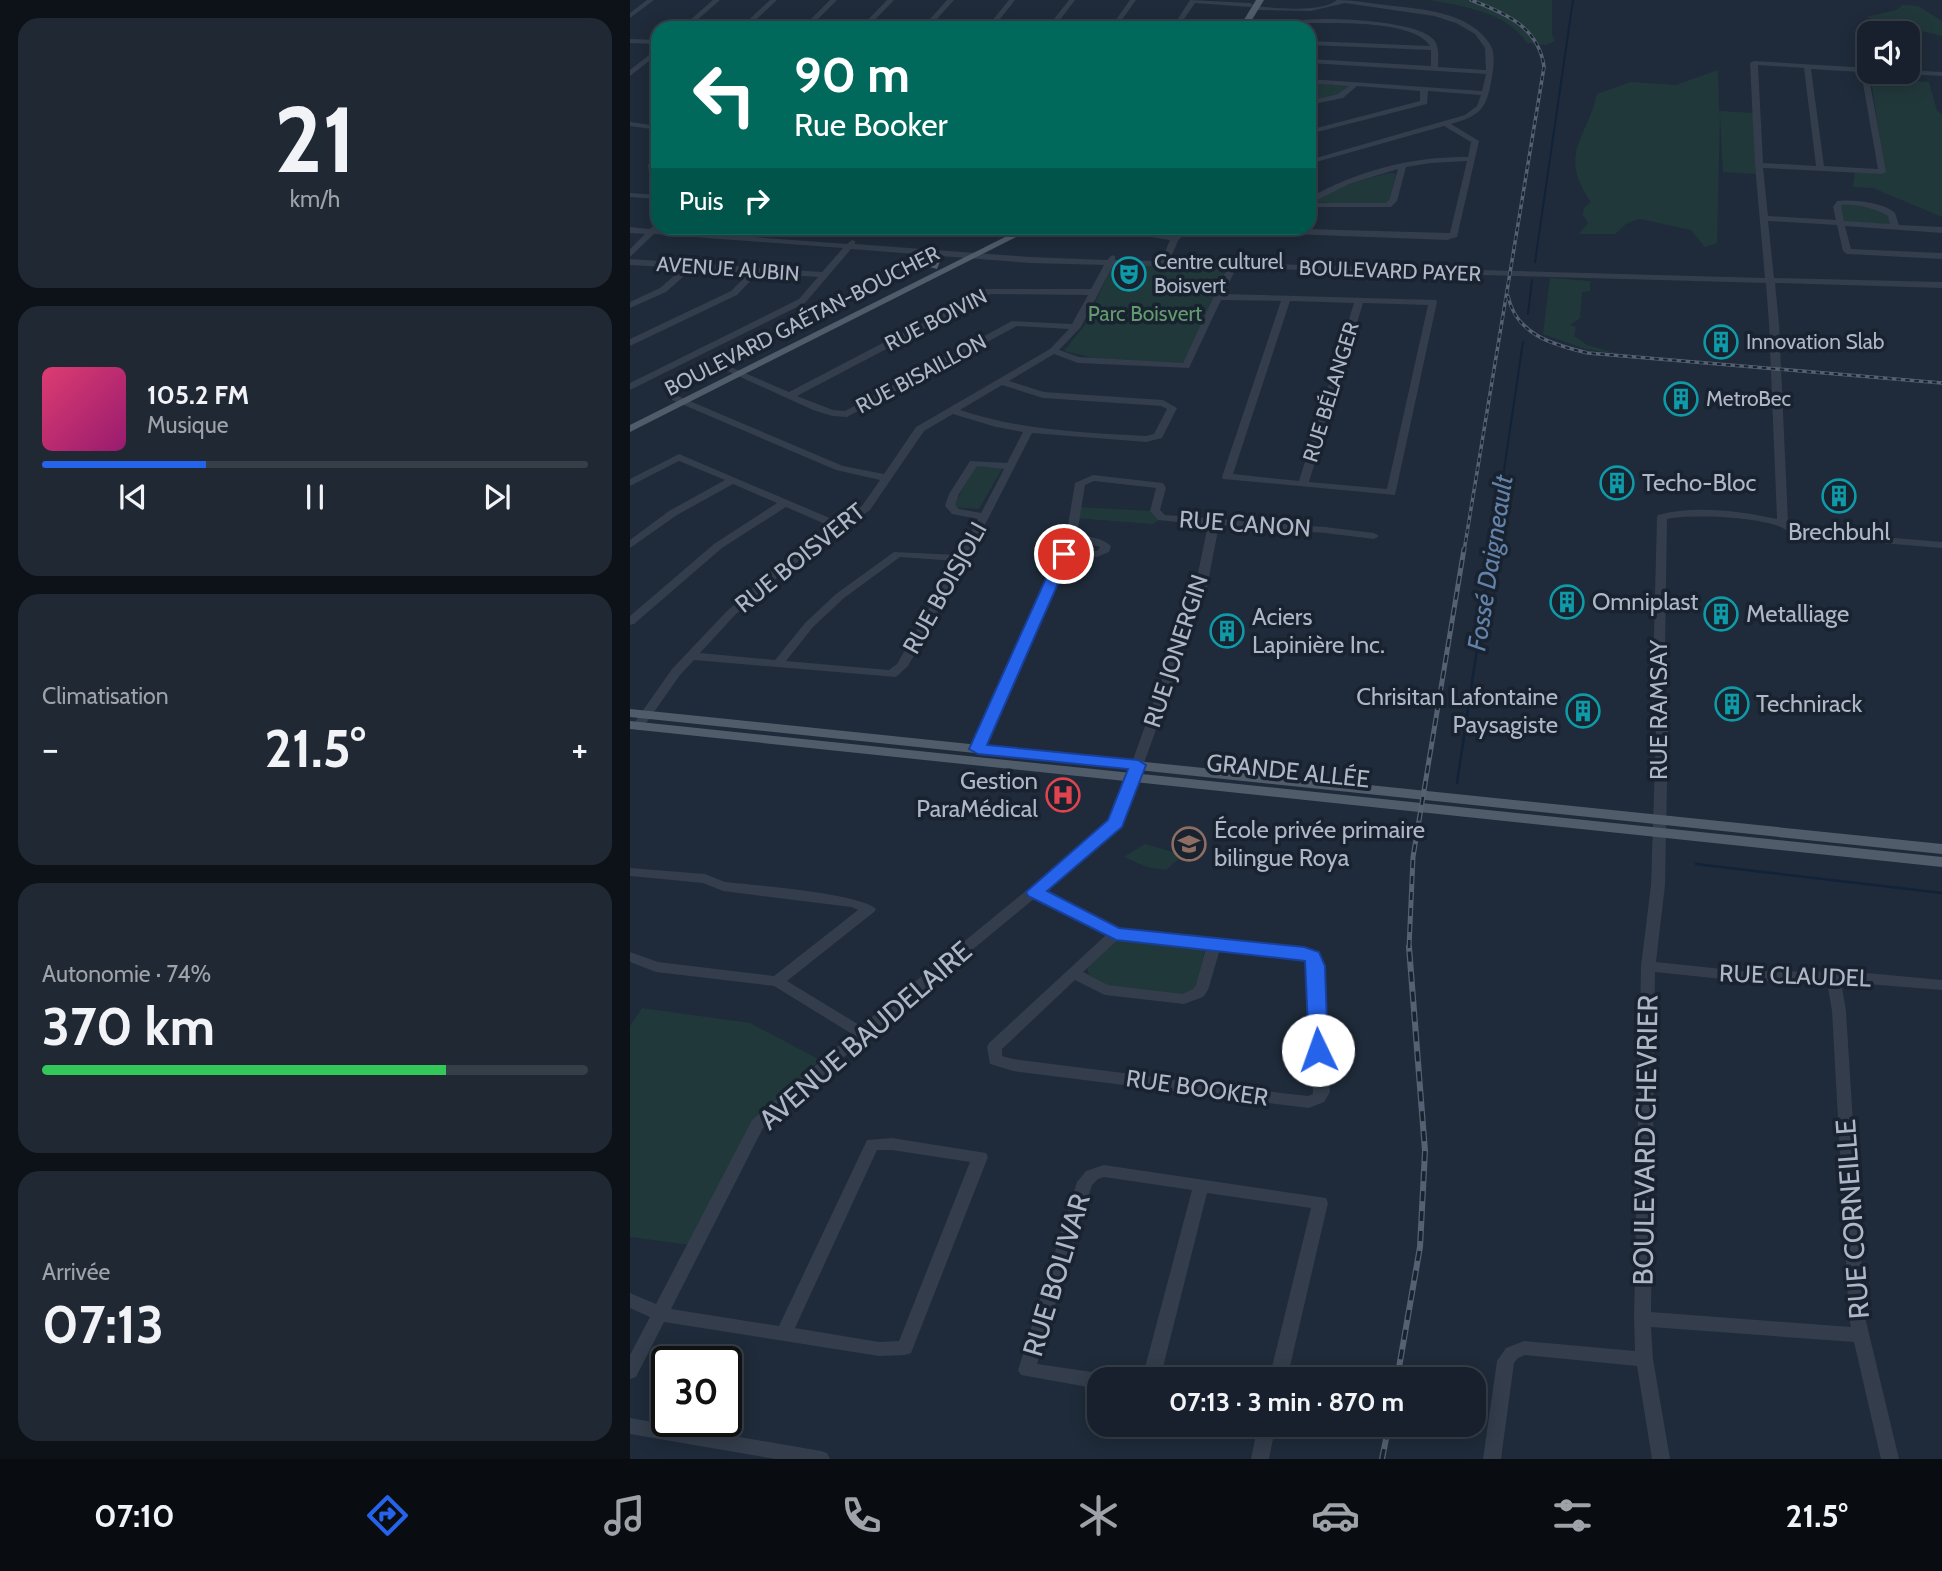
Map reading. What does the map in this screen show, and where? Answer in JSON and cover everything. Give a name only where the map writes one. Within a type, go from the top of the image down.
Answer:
[{"type":"main road","points":[[1241,21],[1252,4],[1260,0]]},
{"type":"main road","points":[[1246,21],[1252,4]]},
{"type":"main road","name":"BOULEVARD GAÉTAN-BOUCHER","points":[[867,305],[955,256],[972,253],[1001,235]]},
{"type":"main road","name":"BOULEVARD GAÉTAN-BOUCHER","points":[[630,421],[679,400],[1013,235]]},
{"type":"main road","points":[[931,253],[937,257],[934,267]]},
{"type":"main road","name":"BOULEVARD GAÉTAN-BOUCHER","points":[[630,429],[679,400]]},
{"type":"main road","name":"GRANDE ALLÉE","points":[[636,720],[978,749],[1136,771]]},
{"type":"main road","name":"GRANDE ALLÉE","points":[[636,720],[1659,826],[1942,862]]},
{"type":"main road","name":"GRANDE ALLÉE","points":[[1659,826],[1942,849]]},
{"type":"street","points":[[630,16],[650,0]]},
{"type":"street","points":[[692,21],[717,0]]},
{"type":"street","points":[[751,21],[774,0]]},
{"type":"street","points":[[812,21],[834,0]]},
{"type":"street","points":[[870,21],[891,0]]},
{"type":"street","points":[[932,21],[951,0]]},
{"type":"street","points":[[995,21],[1012,0]]},
{"type":"street","points":[[1056,21],[1072,0]]},
{"type":"street","points":[[1118,21],[1133,0]]},
{"type":"street","points":[[1180,21],[1194,1],[1252,4],[1307,11],[1332,7],[1342,1],[1429,13],[1465,24],[1485,42],[1492,56],[1489,72],[1481,106],[1468,117],[1316,160]]},
{"type":"street","points":[[1304,21],[1307,11]]},
{"type":"street","points":[[1316,25],[1401,28],[1421,34],[1434,48],[1434,68]]},
{"type":"street","points":[[630,41],[651,42]]},
{"type":"street","points":[[1316,43],[1434,48]]},
{"type":"street","points":[[630,74],[651,56]]},
{"type":"street","points":[[1316,61],[1489,72]]},
{"type":"street","points":[[1783,524],[1778,388],[1759,165],[1755,64],[1857,68]]},
{"type":"street","points":[[1807,66],[1820,169]]},
{"type":"street","points":[[1920,73],[1942,74]]},
{"type":"street","points":[[1316,82],[1484,93]]},
{"type":"street","points":[[1759,165],[1882,172],[1869,84]]},
{"type":"street","points":[[1316,101],[1339,96],[1356,85]]},
{"type":"street","points":[[1316,130],[1424,102],[1424,89]]},
{"type":"street","points":[[1316,232],[1447,237],[1454,235],[1475,141],[1446,124]]},
{"type":"street","points":[[631,126],[651,127]]},
{"type":"street","points":[[1316,199],[1351,181],[1402,167],[1441,157],[1472,159]]},
{"type":"street","points":[[1316,203],[1388,205],[1393,201],[1402,167]]},
{"type":"street","points":[[630,195],[651,196]]},
{"type":"street","points":[[1895,226],[1892,215],[1880,208],[1849,202],[1837,207],[1847,251],[1942,256]]},
{"type":"street","points":[[1764,218],[1942,230]]},
{"type":"street","name":"BOULEVARD PAYER","points":[[630,223],[651,226]]},
{"type":"street","name":"BOULEVARD PAYER","points":[[630,230],[651,228]]},
{"type":"street","points":[[630,254],[651,232]]},
{"type":"street","name":"BOULEVARD PAYER","points":[[756,235],[955,256]]},
{"type":"street","points":[[1157,235],[1175,238]]},
{"type":"street","points":[[1165,261],[1175,238],[1180,235]]},
{"type":"street","points":[[630,387],[802,301],[851,244]]},
{"type":"street","name":"BOULEVARD PAYER","points":[[851,244],[1042,258],[1942,279]]},
{"type":"street","name":"RUE BOISVERT","points":[[636,720],[731,613],[778,571],[866,508],[920,429],[1053,351],[1076,327],[1111,260]]},
{"type":"street","name":"AVENUE AUBIN","points":[[630,262],[825,275]]},
{"type":"street","points":[[1053,351],[1078,359],[1186,366],[1234,264]]},
{"type":"street","points":[[630,305],[672,284],[690,266]]},
{"type":"street","points":[[630,343],[734,293],[756,270]]},
{"type":"street","name":"BOULEVARD PAYER","points":[[1769,276],[1942,285]]},
{"type":"street","name":"RUE BOIVIN","points":[[791,395],[989,290],[1092,292]]},
{"type":"street","points":[[1219,297],[1287,298],[1433,302],[1391,493],[1227,477],[1287,298]]},
{"type":"street","name":"RUE BÉLANGER","points":[[1303,485],[1359,300]]},
{"type":"street","name":"RUE BISAILLON","points":[[735,372],[832,413],[847,414],[1015,323],[1076,327]]},
{"type":"street","points":[[952,410],[991,424],[1028,432],[1146,439],[1158,436],[1172,408],[1163,403],[1043,396],[1003,382]]},
{"type":"street","points":[[679,400],[840,468],[887,478]]},
{"type":"street","name":"RUE BOISJOLI","points":[[691,656],[892,674],[902,666],[963,558],[1028,432]]},
{"type":"street","points":[[630,483],[679,457],[841,527]]},
{"type":"street","points":[[984,516],[956,512],[950,506],[954,494],[974,463],[1011,467]]},
{"type":"street","name":"RUE CANON","points":[[978,749],[1071,537],[1080,483],[1093,478],[1159,485],[1161,488],[1155,511],[1162,518],[1374,536]]},
{"type":"street","points":[[630,545],[673,513],[733,480]]},
{"type":"street","points":[[630,622],[718,546],[785,503]]},
{"type":"street","points":[[1662,517],[1670,513],[1703,513],[1783,524],[1797,533],[1942,545]]},
{"type":"street","name":"RUE RAMSAY","points":[[1659,826],[1662,720],[1658,712],[1662,517]]},
{"type":"street","name":"RUE JONERGIN","points":[[1136,771],[1200,587],[1214,522]]},
{"type":"street","points":[[1064,554],[1097,554],[1104,552],[1106,547],[1091,540],[1071,537]]},
{"type":"street","points":[[779,662],[809,625],[840,596],[898,554],[963,558]]},
{"type":"street","name":"AVENUE BAUDELAIRE","points":[[630,1372],[757,1124],[862,1033],[1113,826],[1120,816],[1136,771]]},
{"type":"street","name":"BOULEVARD CHEVRIER","points":[[1659,826],[1658,884],[1648,965],[1642,1319],[1644,1359],[1661,1459]]},
{"type":"street","points":[[630,872],[705,879],[723,886],[817,901],[853,903],[869,909],[777,981]]},
{"type":"street","name":"RUE BOOKER","points":[[1034,892],[1116,934],[1304,953],[1312,957],[1316,966],[1322,1091],[1319,1098],[1309,1102],[1281,1099],[1013,1065],[995,1060],[994,1047],[1116,934]]},
{"type":"street","points":[[1073,973],[1105,990],[1184,999],[1198,993],[1203,986],[1214,945]]},
{"type":"street","points":[[630,957],[656,967],[777,981],[862,1033]]},
{"type":"street","name":"RUE CLAUDEL","points":[[1648,965],[1741,976],[1833,976],[1942,985]]},
{"type":"street","name":"RUE CORNEILLE","points":[[1833,976],[1839,1011],[1860,1335],[1890,1459]]},
{"type":"street","points":[[630,1300],[660,1314],[784,1334],[879,1349],[905,1348],[980,1157],[892,1144],[872,1144],[784,1334]]},
{"type":"street","name":"RUE BOLIVAR","points":[[1087,1379],[1027,1370],[1085,1182],[1093,1175],[1104,1171],[1320,1203]]},
{"type":"street","points":[[1154,1367],[1200,1185]]},
{"type":"street","points":[[1281,1367],[1320,1203]]},
{"type":"street","points":[[1642,1319],[1860,1335]]},
{"type":"street","points":[[1492,1459],[1506,1361],[1512,1353],[1524,1348],[1644,1359]]},
{"type":"street","points":[[630,1426],[821,1459]]},
{"type":"street","points":[[1260,1459],[1264,1437]]},
{"type":"green space","points":[[1429,0],[1552,0],[1552,34],[1555,41],[1546,45],[1527,43],[1518,32],[1496,17],[1470,8]]},
{"type":"green space","points":[[1903,5],[1918,6],[1942,21],[1942,36],[1920,30],[1920,21],[1882,21],[1866,17],[1896,10]]},
{"type":"green space","points":[[1718,70],[1719,111],[1753,113],[1756,174],[1723,172],[1720,112],[1717,243],[1705,247],[1691,230],[1640,219],[1627,223],[1615,234],[1579,234],[1588,223],[1583,215],[1584,208],[1591,202],[1581,185],[1575,159],[1597,94],[1631,82],[1676,85]]},
{"type":"green space","points":[[1929,82],[1937,111],[1942,114],[1942,217],[1873,188],[1853,187],[1855,172],[1885,173],[1872,84]]},
{"type":"green space","points":[[1316,83],[1347,85],[1349,87],[1344,92],[1316,100]]},
{"type":"green space","points":[[1389,173],[1396,174],[1388,203],[1380,206],[1316,202],[1348,184]]},
{"type":"green space","points":[[1840,203],[1868,204],[1892,215],[1895,226],[1841,223]]},
{"type":"green space","name":"Parc Boisvert","points":[[1113,264],[1227,268],[1185,362],[1178,365],[1099,359],[1064,351],[1084,326]]},
{"type":"green space","points":[[1550,278],[1590,281],[1590,291],[1582,292],[1580,318],[1570,325],[1576,327],[1574,336],[1587,345],[1618,354],[1585,349],[1543,334]]},
{"type":"green space","points":[[976,465],[1002,469],[979,509],[953,507]]},
{"type":"green space","points":[[1077,507],[1150,511],[1161,519],[1153,524],[1075,518]]},
{"type":"green space","points":[[1145,844],[1183,855],[1166,870],[1147,867],[1124,857]]},
{"type":"green space","points":[[1119,939],[1205,949],[1196,987],[1184,995],[1107,986],[1089,975],[1087,968]]},
{"type":"green space","points":[[642,1008],[750,1023],[820,1060],[751,1122],[691,1245],[630,1237],[630,1026]]},
{"type":"waterway","name":"Fossé Daigneault","points":[[1535,262],[1573,0]]},
{"type":"waterway","name":"Fossé Daigneault","points":[[1528,314],[1532,280]]},
{"type":"waterway","name":"Fossé Daigneault","points":[[1492,551],[1523,342]]},
{"type":"waterway","name":"Fossé Daigneault","points":[[1457,783],[1492,549]]},
{"type":"waterway","name":"Fossé Daigneault","points":[[1696,864],[1942,893]]},
{"type":"railway","points":[[1464,551],[1544,67],[1541,53],[1528,32],[1508,16],[1471,0]]},
{"type":"railway","points":[[1508,296],[1512,309],[1528,329],[1550,342],[1588,353],[1942,383]]},
{"type":"railway","points":[[1409,947],[1413,857],[1464,549]]},
{"type":"railway","points":[[1399,1367],[1420,1247],[1425,1151],[1409,947]]},
{"type":"railway","points":[[1382,1459],[1386,1437]]},
{"type":"place","name":"Centre culturel Boisvert","points":[[1129,274]]},
{"type":"place","name":"Innovation Slab","points":[[1721,342]]},
{"type":"place","name":"MetroBec","points":[[1681,399]]},
{"type":"place","name":"Techo-Bloc","points":[[1617,483]]},
{"type":"place","name":"Brechbuhl","points":[[1839,496]]},
{"type":"place","name":"Omniplast","points":[[1567,602]]},
{"type":"place","name":"Metalliage","points":[[1721,614]]},
{"type":"place","name":"Aciers Lapinière Inc.","points":[[1227,631]]},
{"type":"place","name":"Technirack","points":[[1732,704]]},
{"type":"place","name":"Chrisitan Lafontaine Paysagiste","points":[[1583,711]]},
{"type":"place","name":"Gestion ParaMédical","points":[[1063,795]]},
{"type":"place","name":"École privée primaire bilingue Roya","points":[[1189,844]]},
{"type":"route","points":[[1064,554],[978,749],[1138,765],[1116,823],[1034,892],[1116,934],[1304,953],[1312,957],[1316,966],[1318,1050]]}]
